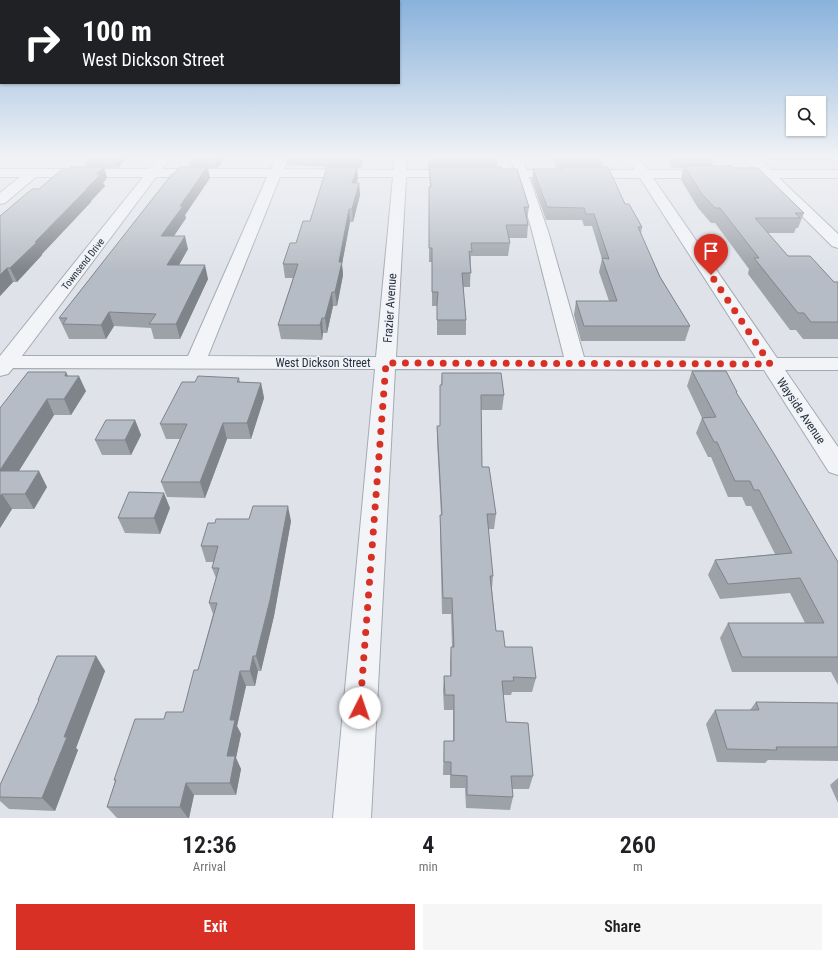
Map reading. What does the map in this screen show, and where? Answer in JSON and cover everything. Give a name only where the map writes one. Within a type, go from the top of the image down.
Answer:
[{"type":"street","name":"Townsend Drive","points":[[2,365],[136,194]]},
{"type":"street","points":[[195,363],[267,194]]},
{"type":"street","name":"Frazier Avenue","points":[[352,818],[398,194]]},
{"type":"street","points":[[528,194],[540,231],[576,364]]},
{"type":"street","name":"Wayside Avenue","points":[[656,194],[838,466]]},
{"type":"street","points":[[788,194],[838,243]]},
{"type":"street","name":"West Dickson Street","points":[[2,365],[195,363],[838,364]]},
{"type":"building","points":[[26,194],[82,194],[35,242],[37,242],[10,268],[7,268],[0,275],[0,216]]},
{"type":"building","points":[[156,194],[188,194],[180,206],[183,206],[161,236],[185,236],[167,265],[205,265],[176,324],[149,324],[156,314],[109,312],[101,325],[63,324],[67,318],[59,318]]},
{"type":"building","points":[[318,194],[356,194],[352,209],[349,209],[339,262],[342,262],[335,292],[332,292],[325,318],[322,318],[320,325],[278,325],[298,264],[283,264],[290,243],[296,243],[303,221],[310,221]]},
{"type":"building","points":[[429,194],[525,194],[529,207],[524,207],[528,225],[506,225],[510,243],[471,243],[472,252],[469,251],[471,273],[462,273],[466,320],[437,320],[438,292],[432,292],[432,248],[429,248]]},
{"type":"building","points":[[542,194],[620,194],[625,204],[629,204],[642,227],[638,227],[660,277],[690,326],[584,326],[576,301],[617,301],[602,258],[609,259],[594,214],[586,214],[584,208],[547,207]]},
{"type":"building","points":[[702,194],[785,194],[804,213],[795,213],[800,218],[755,218],[788,256],[810,256],[834,282],[838,282],[838,322],[811,322],[804,313],[798,313],[754,258],[759,258],[720,208],[715,208]]},
{"type":"building","points":[[692,371],[726,371],[736,392],[838,562],[838,657],[742,657],[728,623],[824,623],[800,578],[728,584],[715,560],[792,553],[759,490],[754,490],[750,481],[735,481],[717,442],[714,442],[702,418],[716,417]]},
{"type":"building","points":[[28,372],[66,372],[65,376],[79,376],[64,399],[47,399],[0,470],[0,408]]},
{"type":"building","points":[[442,373],[501,373],[504,395],[481,395],[482,467],[489,467],[496,514],[487,514],[493,576],[490,576],[496,631],[503,631],[505,647],[532,647],[536,678],[513,677],[514,681],[502,681],[506,722],[528,723],[533,776],[511,776],[513,797],[467,795],[467,776],[451,775],[451,762],[444,762],[444,741],[454,741],[454,695],[445,695],[444,676],[451,676],[451,647],[454,647],[452,598],[443,598],[440,515],[442,515],[437,426],[440,426],[440,385],[442,385]]},
{"type":"building","points":[[198,376],[239,378],[237,382],[261,383],[247,423],[223,423],[200,482],[161,482],[187,424],[160,424],[182,382],[195,382]]},
{"type":"building","points":[[106,420],[135,420],[125,440],[95,440]]},
{"type":"building","points":[[0,471],[39,471],[25,494],[2,494],[0,496]]},
{"type":"building","points":[[129,492],[164,493],[154,518],[118,518]]},
{"type":"building","points":[[253,506],[288,506],[270,600],[256,656],[253,656],[250,671],[240,671],[230,720],[235,720],[227,756],[235,756],[230,783],[186,783],[180,807],[107,807],[116,780],[114,780],[135,719],[164,719],[166,712],[183,712],[194,670],[198,670],[217,603],[209,603],[219,568],[212,568],[218,546],[201,546],[208,523],[215,523],[216,519],[249,519]]},
{"type":"building","points":[[57,656],[96,656],[64,737],[67,737],[42,798],[0,797],[0,785],[39,700]]},
{"type":"building","points":[[756,702],[838,703],[838,747],[776,747],[777,750],[727,749],[715,710],[759,710]]},
{"type":"route","points":[[360,708],[386,363],[770,364],[711,275]]}]
